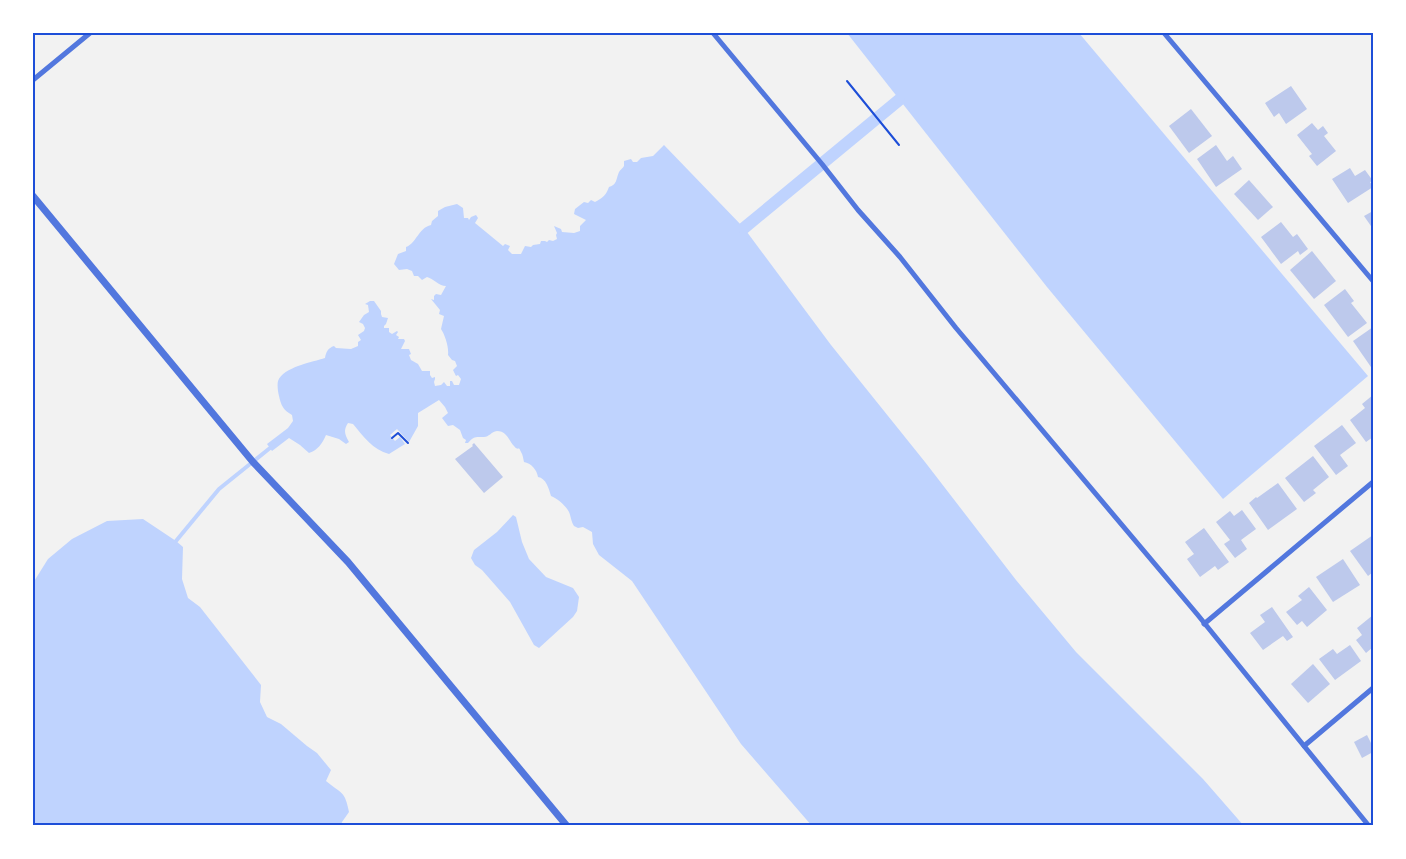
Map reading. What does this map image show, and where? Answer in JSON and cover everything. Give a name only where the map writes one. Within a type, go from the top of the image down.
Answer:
[{"type":"street","points":[[33,80],[90,33]]},
{"type":"street","points":[[713,33],[1369,826]]},
{"type":"street","points":[[1164,33],[1373,281]]},
{"type":"street","points":[[33,196],[253,462],[348,562],[567,826]]},
{"type":"street","points":[[1204,624],[1373,482]]},
{"type":"street","points":[[1304,746],[1373,688]]},
{"type":"path","points":[[847,81],[899,145]]},
{"type":"path","points":[[392,438],[398,433],[408,443]]},
{"type":"water","points":[[847,33],[1079,33],[1368,376],[1223,499],[1047,287]]},
{"type":"water","points":[[664,145],[744,228],[831,345],[1016,580],[1076,652],[1203,779],[1244,826],[812,826],[741,744],[632,581],[599,555],[593,544],[592,532],[583,527],[574,526],[568,510],[559,500],[551,496],[545,482],[538,477],[531,465],[524,462],[519,449],[503,433],[497,431],[486,437],[475,437],[465,443],[466,440],[460,430],[453,425],[448,426],[442,418],[448,413],[439,400],[418,413],[418,426],[409,442],[397,429],[390,435],[395,441],[400,437],[405,444],[389,454],[373,446],[353,424],[348,423],[345,432],[349,442],[346,444],[326,435],[319,446],[309,453],[289,438],[272,451],[267,444],[288,428],[293,421],[292,415],[284,409],[280,399],[278,381],[281,376],[299,366],[325,358],[328,350],[334,346],[351,349],[358,346],[361,340],[358,335],[365,328],[359,322],[369,312],[368,305],[365,304],[370,301],[374,301],[382,317],[388,318],[384,328],[389,328],[392,334],[397,331],[398,339],[404,339],[401,349],[409,349],[411,360],[418,364],[422,371],[430,371],[432,378],[435,377],[435,386],[444,382],[450,386],[450,381],[454,385],[459,385],[461,379],[453,370],[457,366],[448,355],[448,348],[441,329],[444,316],[439,314],[440,310],[431,299],[434,300],[436,294],[441,295],[446,286],[427,277],[422,280],[414,276],[412,271],[399,270],[394,264],[398,254],[406,251],[406,247],[423,229],[431,225],[438,216],[438,211],[457,204],[463,208],[464,218],[469,220],[476,215],[478,218],[475,223],[503,246],[505,244],[510,246],[508,250],[512,254],[521,254],[525,246],[531,247],[540,244],[541,241],[557,239],[554,226],[562,232],[580,231],[580,226],[586,220],[574,214],[575,209],[584,202],[588,203],[591,200],[595,202],[604,196],[609,187],[615,183],[624,166],[624,161],[631,159],[637,162],[641,158],[653,156]]},
{"type":"water","points":[[513,515],[516,517],[529,559],[546,577],[573,588],[579,597],[577,611],[573,617],[539,648],[534,645],[510,602],[471,558],[474,550],[497,532]]},
{"type":"water","points":[[143,519],[183,547],[182,579],[188,598],[200,607],[261,685],[260,702],[267,717],[281,724],[317,753],[331,770],[326,781],[344,796],[349,812],[341,826],[33,826],[33,583],[48,559],[72,539],[107,521]]},
{"type":"building","points":[[1291,86],[1307,109],[1286,124],[1279,113],[1274,117],[1265,103]]},
{"type":"building","points":[[1191,109],[1212,136],[1189,153],[1169,126]]},
{"type":"building","points":[[1312,123],[1318,130],[1323,126],[1328,133],[1324,136],[1336,151],[1317,166],[1309,156],[1312,154],[1297,135]]},
{"type":"building","points":[[1216,145],[1227,161],[1233,156],[1242,169],[1216,187],[1197,159]]},
{"type":"building","points":[[1350,168],[1355,176],[1365,170],[1373,181],[1370,182],[1373,187],[1348,203],[1332,179]]},
{"type":"building","points":[[1249,180],[1273,207],[1258,220],[1234,194]]},
{"type":"building","points":[[1373,211],[1373,229],[1364,216]]},
{"type":"building","points":[[1281,222],[1293,237],[1297,234],[1308,249],[1300,255],[1298,251],[1281,264],[1261,237]]},
{"type":"building","points":[[1312,251],[1336,281],[1314,299],[1290,270]]},
{"type":"building","points":[[1345,289],[1354,301],[1351,303],[1367,323],[1348,337],[1324,305]]},
{"type":"building","points":[[1373,327],[1373,370],[1353,341]]},
{"type":"building","points":[[1373,395],[1373,437],[1366,442],[1350,420],[1365,408],[1362,404]]},
{"type":"building","points":[[1342,425],[1356,443],[1340,455],[1348,466],[1336,475],[1314,446]]},
{"type":"building","points":[[474,443],[503,477],[484,493],[455,459]]},
{"type":"building","points":[[1313,456],[1329,477],[1313,490],[1316,493],[1304,502],[1285,478]]},
{"type":"building","points":[[1278,483],[1297,509],[1268,530],[1249,503]]},
{"type":"building","points":[[1242,510],[1256,529],[1241,540],[1247,549],[1235,558],[1224,544],[1230,540],[1216,522],[1230,511],[1234,516]]},
{"type":"building","points":[[1204,528],[1229,562],[1218,570],[1215,566],[1200,577],[1187,559],[1194,554],[1185,542]]},
{"type":"building","points":[[1373,535],[1373,572],[1368,576],[1350,551]]},
{"type":"building","points":[[1343,559],[1360,585],[1333,602],[1316,577]]},
{"type":"building","points":[[1309,587],[1327,610],[1307,627],[1302,621],[1297,625],[1286,612],[1302,600],[1298,596]]},
{"type":"building","points":[[1272,607],[1293,637],[1287,641],[1283,636],[1263,650],[1250,633],[1265,622],[1260,615]]},
{"type":"building","points":[[1373,615],[1373,647],[1366,653],[1356,640],[1362,635],[1357,628]]},
{"type":"building","points":[[1350,645],[1361,661],[1335,680],[1319,659],[1333,649],[1337,654]]},
{"type":"building","points":[[1313,664],[1330,684],[1308,703],[1291,684]]},
{"type":"building","points":[[1367,735],[1373,752],[1362,758],[1354,742]]},
{"type":"waterway","points":[[744,228],[899,100]]},
{"type":"waterway","points":[[176,541],[219,489],[270,448]]}]
